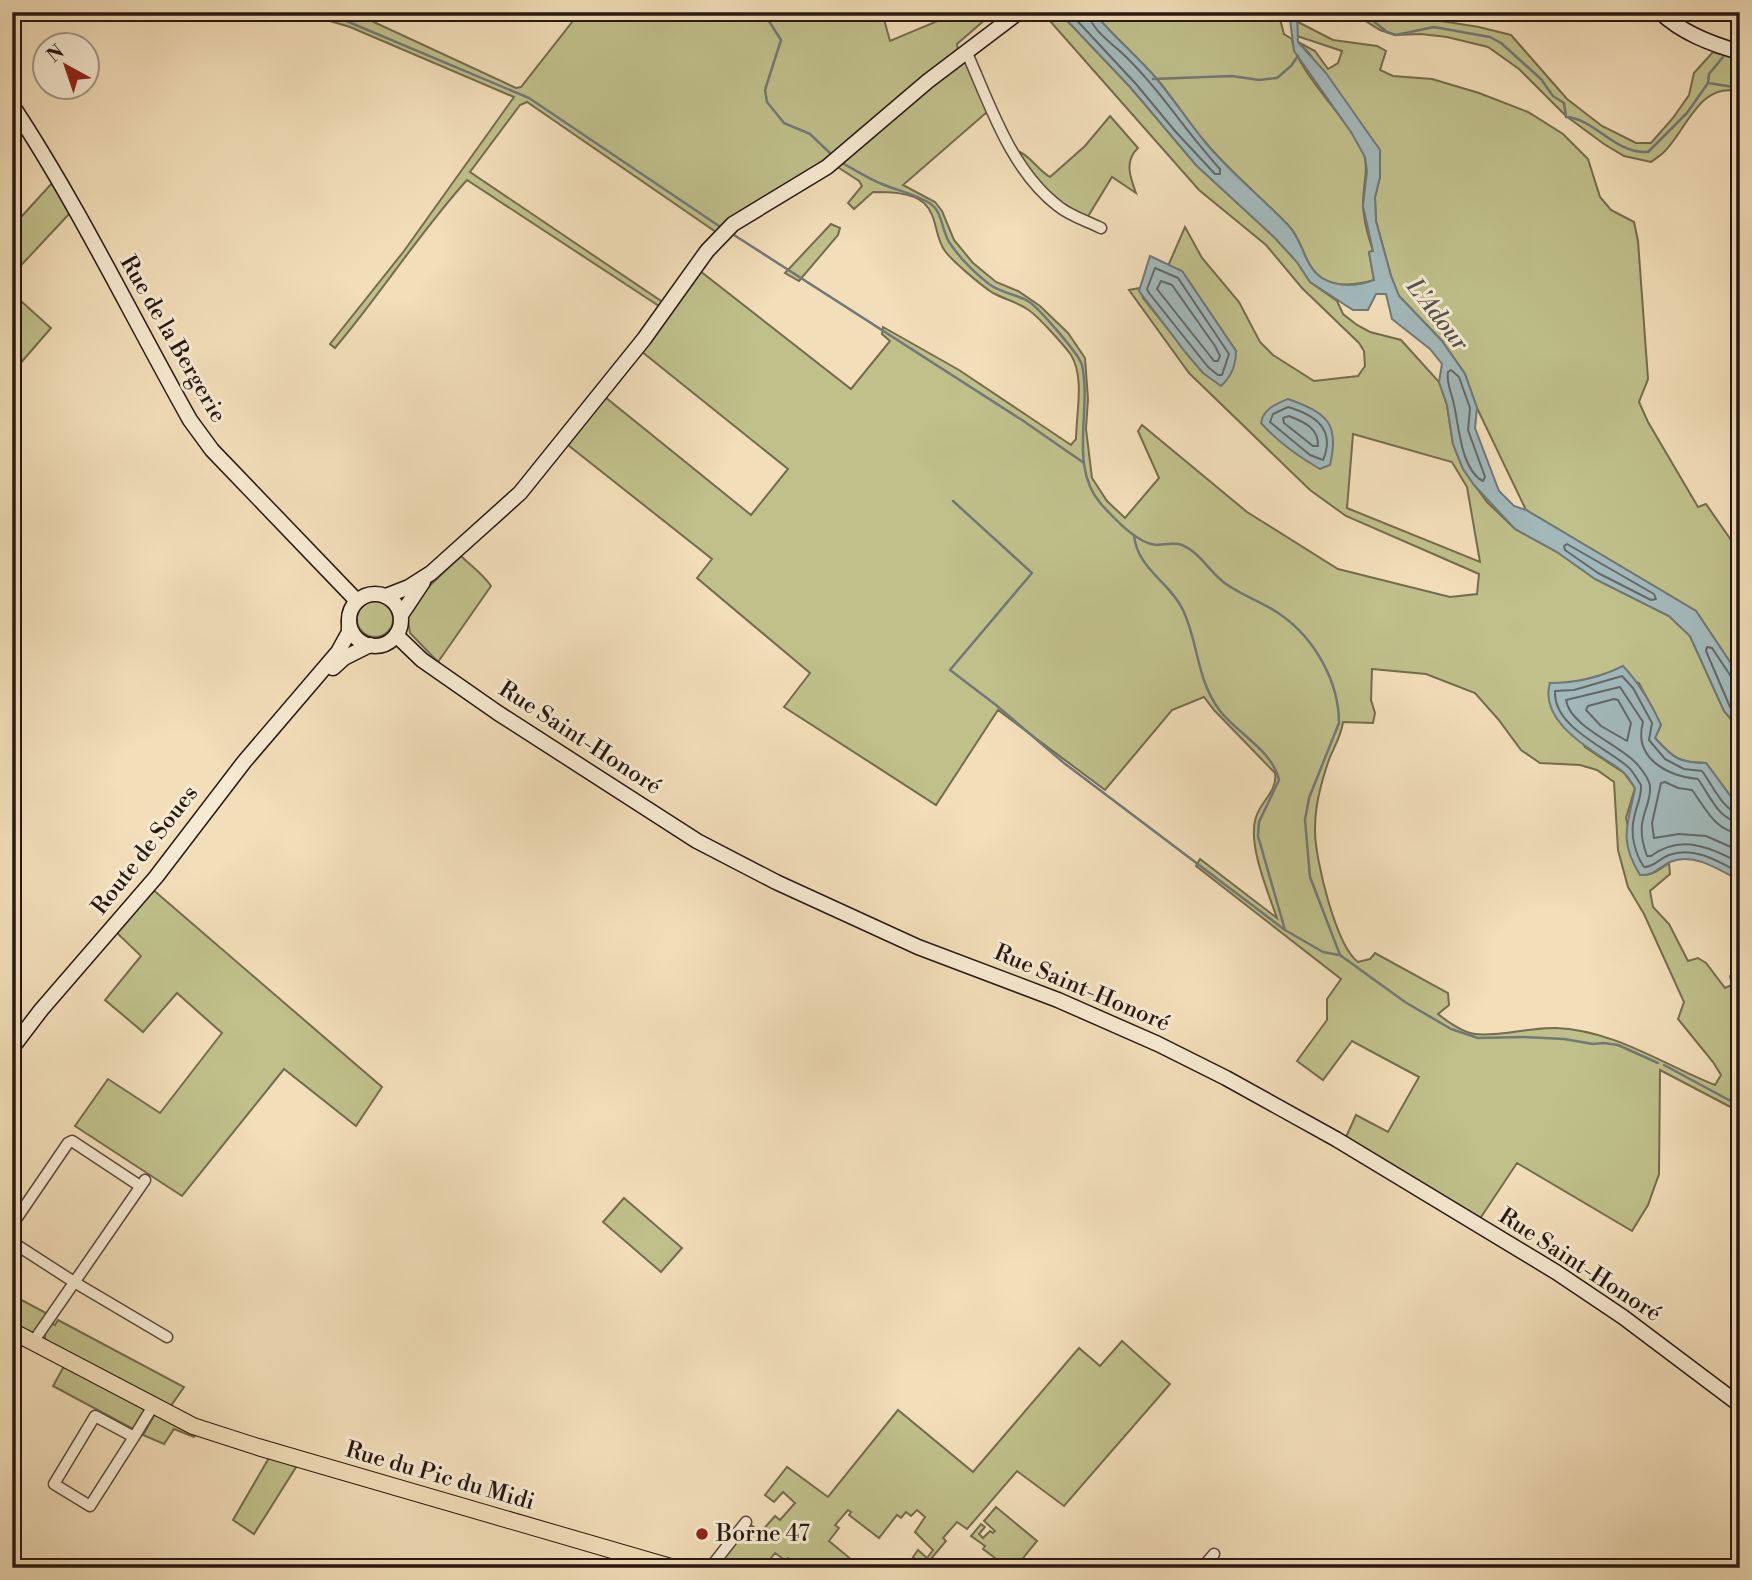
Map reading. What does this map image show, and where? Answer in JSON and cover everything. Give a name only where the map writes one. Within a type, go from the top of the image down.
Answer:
[{"type":"main road","name":"Rue du Pic du Midi","points":[[12,1331],[193,1426],[674,1568]]},
{"type":"street","points":[[431,573],[409,587],[386,596],[369,595],[357,601],[351,610],[349,621],[355,637],[378,646],[389,642],[396,635],[408,601],[431,573],[520,493],[644,339],[707,251],[733,224],[827,167],[928,81],[1019,12]]},
{"type":"street","points":[[1660,12],[1671,22],[1712,44],[1740,52]]},
{"type":"street","points":[[966,51],[1011,150],[1028,177],[1060,208],[1101,228]]},
{"type":"street","name":"Rue de la Bergerie","points":[[12,105],[76,212],[190,419],[212,450],[357,601]]},
{"type":"street","points":[[386,596],[397,606],[401,615]]},
{"type":"street","name":"Route de Soues","points":[[12,1048],[41,1010],[156,877],[244,762],[343,645],[349,632],[349,621]]},
{"type":"street","name":"Rue Saint-Honoré","points":[[396,635],[422,660],[487,705],[697,841],[776,882],[918,947],[1058,1000],[1158,1044],[1227,1078],[1336,1139],[1556,1272],[1623,1317],[1740,1405]]},
{"type":"street","name":"Route de Soues","points":[[315,680],[344,658],[370,645]]},
{"type":"street","points":[[12,1225],[72,1141],[142,1182],[33,1342]]},
{"type":"street","points":[[12,1242],[167,1337]]},
{"type":"street","points":[[134,1437],[95,1416],[54,1484],[90,1506],[134,1437],[153,1406]]},
{"type":"street","points":[[710,1568],[746,1522]]},
{"type":"street","points":[[1202,1568],[1214,1554]]},
{"type":"green space","points":[[300,12],[348,12],[363,17],[516,88],[521,87],[580,12],[882,12],[890,41],[959,12],[994,12],[957,44],[958,51],[839,153],[716,232],[527,102],[520,105],[470,172],[664,303],[662,308],[467,180],[335,348],[330,344],[404,251],[514,97],[350,27]]},
{"type":"green space","points":[[1042,12],[1059,12],[1131,88],[1196,165],[1274,237],[1297,262],[1310,282],[1337,301],[1343,314],[1370,332],[1401,340],[1439,382],[1447,405],[1453,444],[1463,469],[1487,502],[1515,529],[1557,552],[1595,579],[1669,616],[1690,636],[1724,711],[1740,730],[1740,809],[1706,763],[1677,758],[1655,738],[1661,725],[1639,683],[1609,673],[1572,683],[1550,683],[1585,747],[1624,773],[1635,788],[1626,818],[1640,875],[1652,873],[1669,863],[1670,874],[1650,891],[1653,907],[1669,924],[1688,961],[1698,958],[1706,963],[1725,988],[1732,985],[1730,976],[1737,973],[1740,977],[1740,1112],[1660,1070],[1659,1174],[1648,1205],[1632,1231],[1517,1163],[1477,1223],[1346,1137],[1356,1115],[1388,1132],[1419,1077],[1352,1041],[1323,1080],[1297,1061],[1327,1020],[1327,999],[1341,979],[1196,866],[1200,859],[1277,918],[1260,868],[1254,840],[1256,817],[1272,791],[1275,773],[1204,697],[1172,710],[1105,790],[998,710],[936,805],[784,707],[810,673],[697,578],[712,559],[568,445],[605,397],[751,515],[788,469],[641,351],[700,271],[851,389],[890,341],[882,334],[883,327],[959,370],[1071,445],[1076,439],[1079,385],[1075,364],[1063,344],[1031,312],[993,293],[954,261],[942,245],[932,214],[919,199],[873,192],[854,209],[848,203],[862,186],[859,181],[836,166],[964,58],[987,112],[903,185],[935,202],[942,211],[954,240],[973,263],[996,282],[1018,291],[1040,306],[1068,333],[1085,358],[1088,399],[1086,429],[1092,478],[1107,501],[1125,518],[1159,478],[1138,431],[1142,425],[1247,512],[1338,569],[1450,597],[1477,594],[1479,574],[1346,516],[1310,490],[1189,373],[1129,290],[1140,288],[1143,298],[1203,373],[1236,351],[1182,271],[1168,266],[1185,227],[1202,258],[1239,302],[1260,342],[1273,355],[1314,381],[1358,376],[1365,366],[1364,351],[1359,343],[1302,288],[1266,245],[1199,190]],"holes":[[[1353,434],[1452,462],[1467,487],[1480,562],[1347,508]],[[1372,669],[1426,674],[1475,693],[1521,750],[1540,763],[1580,765],[1597,770],[1614,782],[1618,850],[1628,887],[1644,914],[1684,1002],[1678,1019],[1721,1075],[1715,1085],[1618,1041],[1577,1030],[1546,1028],[1484,1035],[1465,1031],[1438,1014],[1449,1005],[1448,993],[1375,953],[1370,959],[1358,962],[1350,953],[1328,901],[1316,844],[1315,819],[1323,778],[1343,722],[1373,723],[1375,713],[1371,700]]]},
{"type":"green space","points":[[1093,12],[1278,12],[1284,34],[1292,39],[1302,64],[1362,149],[1366,169],[1363,209],[1373,251],[1369,252],[1374,280],[1341,284],[1328,281],[1316,273],[1288,225],[1215,153],[1156,78]]},
{"type":"green space","points":[[1351,12],[1378,12],[1384,17],[1404,19],[1422,18],[1511,35],[1567,99],[1602,126],[1636,143],[1651,143],[1673,118],[1689,95],[1694,73],[1713,52],[1740,60],[1740,71],[1736,78],[1740,80],[1740,92],[1726,90],[1714,93],[1704,100],[1672,143],[1651,162],[1624,156],[1604,144],[1566,116],[1519,69],[1488,47],[1447,37],[1395,35],[1380,30]]},
{"type":"green space","points":[[1296,21],[1333,40],[1377,46],[1386,51],[1380,70],[1393,76],[1432,79],[1528,112],[1563,134],[1588,159],[1600,197],[1611,210],[1634,222],[1638,241],[1648,379],[1639,402],[1698,507],[1706,504],[1740,553],[1740,677],[1696,611],[1526,510],[1477,408],[1465,374],[1442,341],[1399,296],[1376,221],[1375,197],[1380,177],[1380,150],[1298,42],[1315,51],[1328,69],[1338,63],[1342,51],[1297,36]]},
{"type":"green space","points":[[1110,116],[1138,148],[1130,164],[1130,175],[1136,193],[1112,177],[1084,223],[1068,217],[1012,156],[1020,152],[1050,177],[1085,146]]},
{"type":"green space","points":[[53,182],[70,213],[12,275],[12,227]]},
{"type":"green space","points":[[831,224],[840,228],[838,235],[799,281],[785,273]]},
{"type":"green space","points":[[12,293],[51,328],[12,373]]},
{"type":"green space","points":[[461,556],[491,586],[438,662],[410,633],[407,615],[423,592]]},
{"type":"green space","points":[[375,601],[388,606],[393,619],[388,632],[375,637],[362,632],[357,619],[362,606]]},
{"type":"green space","points":[[151,888],[382,1087],[356,1126],[284,1069],[182,1196],[75,1126],[108,1079],[160,1113],[222,1033],[177,993],[143,1032],[105,1000],[141,956],[115,931]]},
{"type":"green space","points":[[624,1198],[682,1248],[661,1272],[603,1222]]},
{"type":"green space","points":[[12,1295],[48,1314],[33,1333],[12,1323]]},
{"type":"green space","points":[[58,1320],[184,1387],[168,1410],[45,1340],[45,1331],[50,1323],[55,1325]]},
{"type":"green space","points":[[1122,1341],[1170,1384],[1064,1506],[1017,1471],[967,1529],[957,1522],[943,1538],[946,1541],[930,1560],[938,1568],[919,1568],[921,1564],[913,1557],[918,1550],[927,1558],[933,1550],[915,1532],[925,1517],[917,1510],[911,1516],[906,1512],[901,1518],[897,1515],[879,1538],[849,1515],[851,1512],[848,1510],[835,1525],[839,1528],[829,1541],[852,1560],[845,1568],[792,1568],[795,1563],[788,1558],[783,1563],[780,1561],[782,1558],[775,1553],[763,1568],[716,1568],[751,1525],[761,1532],[775,1516],[780,1520],[795,1503],[783,1492],[774,1502],[765,1495],[787,1467],[828,1497],[898,1410],[973,1472],[1079,1348],[1100,1366]]},
{"type":"green space","points":[[64,1366],[144,1408],[145,1415],[136,1428],[133,1429],[53,1386]]},
{"type":"green space","points":[[155,1414],[197,1432],[194,1437],[174,1429],[164,1444],[143,1435]]},
{"type":"green space","points":[[270,1456],[298,1464],[254,1534],[233,1520]]},
{"type":"green space","points":[[996,1507],[1037,1541],[1015,1568],[981,1567],[984,1564],[989,1567],[995,1558],[971,1536],[981,1524],[985,1527],[979,1534],[983,1538],[990,1531],[995,1531],[984,1521]]},
{"type":"water","points":[[1059,12],[1093,12],[1156,78],[1215,153],[1288,225],[1316,273],[1341,285],[1368,282],[1374,280],[1369,252],[1373,251],[1363,206],[1367,171],[1365,157],[1351,132],[1294,51],[1289,12],[1297,12],[1298,42],[1326,73],[1380,150],[1380,177],[1375,197],[1376,221],[1391,276],[1399,296],[1442,341],[1465,374],[1477,408],[1475,428],[1499,491],[1514,506],[1526,510],[1696,611],[1740,677],[1740,730],[1724,711],[1690,636],[1669,616],[1595,579],[1557,552],[1515,529],[1474,485],[1463,469],[1453,444],[1447,405],[1439,382],[1442,364],[1430,349],[1392,319],[1386,294],[1376,294],[1368,310],[1353,310],[1310,282],[1297,262],[1274,237],[1196,165],[1131,88]]},
{"type":"water","points":[[1150,256],[1182,271],[1236,351],[1232,370],[1221,386],[1203,373],[1139,291]]},
{"type":"water","points":[[1288,399],[1312,409],[1327,422],[1333,439],[1330,465],[1320,469],[1296,454],[1261,423],[1267,411]]},
{"type":"water","points":[[1623,666],[1645,694],[1661,725],[1655,738],[1677,758],[1706,763],[1740,809],[1740,881],[1707,864],[1688,859],[1670,862],[1653,873],[1640,875],[1627,841],[1635,788],[1620,770],[1563,727],[1548,695],[1550,683],[1587,679]]},
{"type":"waterway","points":[[325,12],[529,98],[719,226]]},
{"type":"waterway","points":[[763,12],[781,40],[765,90],[767,102],[784,123],[810,134],[831,154]]},
{"type":"waterway","points":[[1362,12],[1387,32],[1396,35],[1434,27],[1490,37],[1501,43],[1541,79],[1553,96],[1564,103],[1566,117],[1577,119],[1625,148],[1636,151],[1648,152],[1687,113],[1708,83],[1740,88]]},
{"type":"waterway","points":[[1731,40],[1740,24],[1740,14]]},
{"type":"waterway","points":[[1153,79],[1232,76],[1259,80],[1277,78],[1298,56]]},
{"type":"waterway","points":[[1708,83],[1709,74],[1723,57]]},
{"type":"waterway","points":[[844,164],[877,182],[913,195],[935,207],[949,242],[967,264],[994,287],[1033,305],[1074,351],[1082,365],[1084,383],[1083,455],[1086,473],[1091,489],[1112,516],[1133,535],[1148,543],[1176,544],[1188,548],[1226,584],[1275,611],[1293,625],[1314,648],[1335,692],[1339,723],[1309,798],[1305,820],[1310,877],[1340,955],[1405,1002],[1451,1029],[1478,1038],[1524,1037],[1618,1045],[1658,1063]]},
{"type":"waterway","points":[[734,235],[1022,420],[1084,463]]},
{"type":"waterway","points":[[953,501],[1032,573],[950,670],[1064,763],[1285,930]]},
{"type":"waterway","points":[[1134,535],[1141,557],[1183,610],[1212,699],[1227,719],[1262,751],[1275,769],[1279,780],[1259,822],[1258,836],[1285,930],[1323,952],[1339,955]]},
{"type":"waterway","points":[[1664,1065],[1740,1106]]},
{"type":"place","name":"Borne 47","points":[[702,1534]]},
{"type":"water label","name":"L'Adour","points":[[1437,315]]}]
